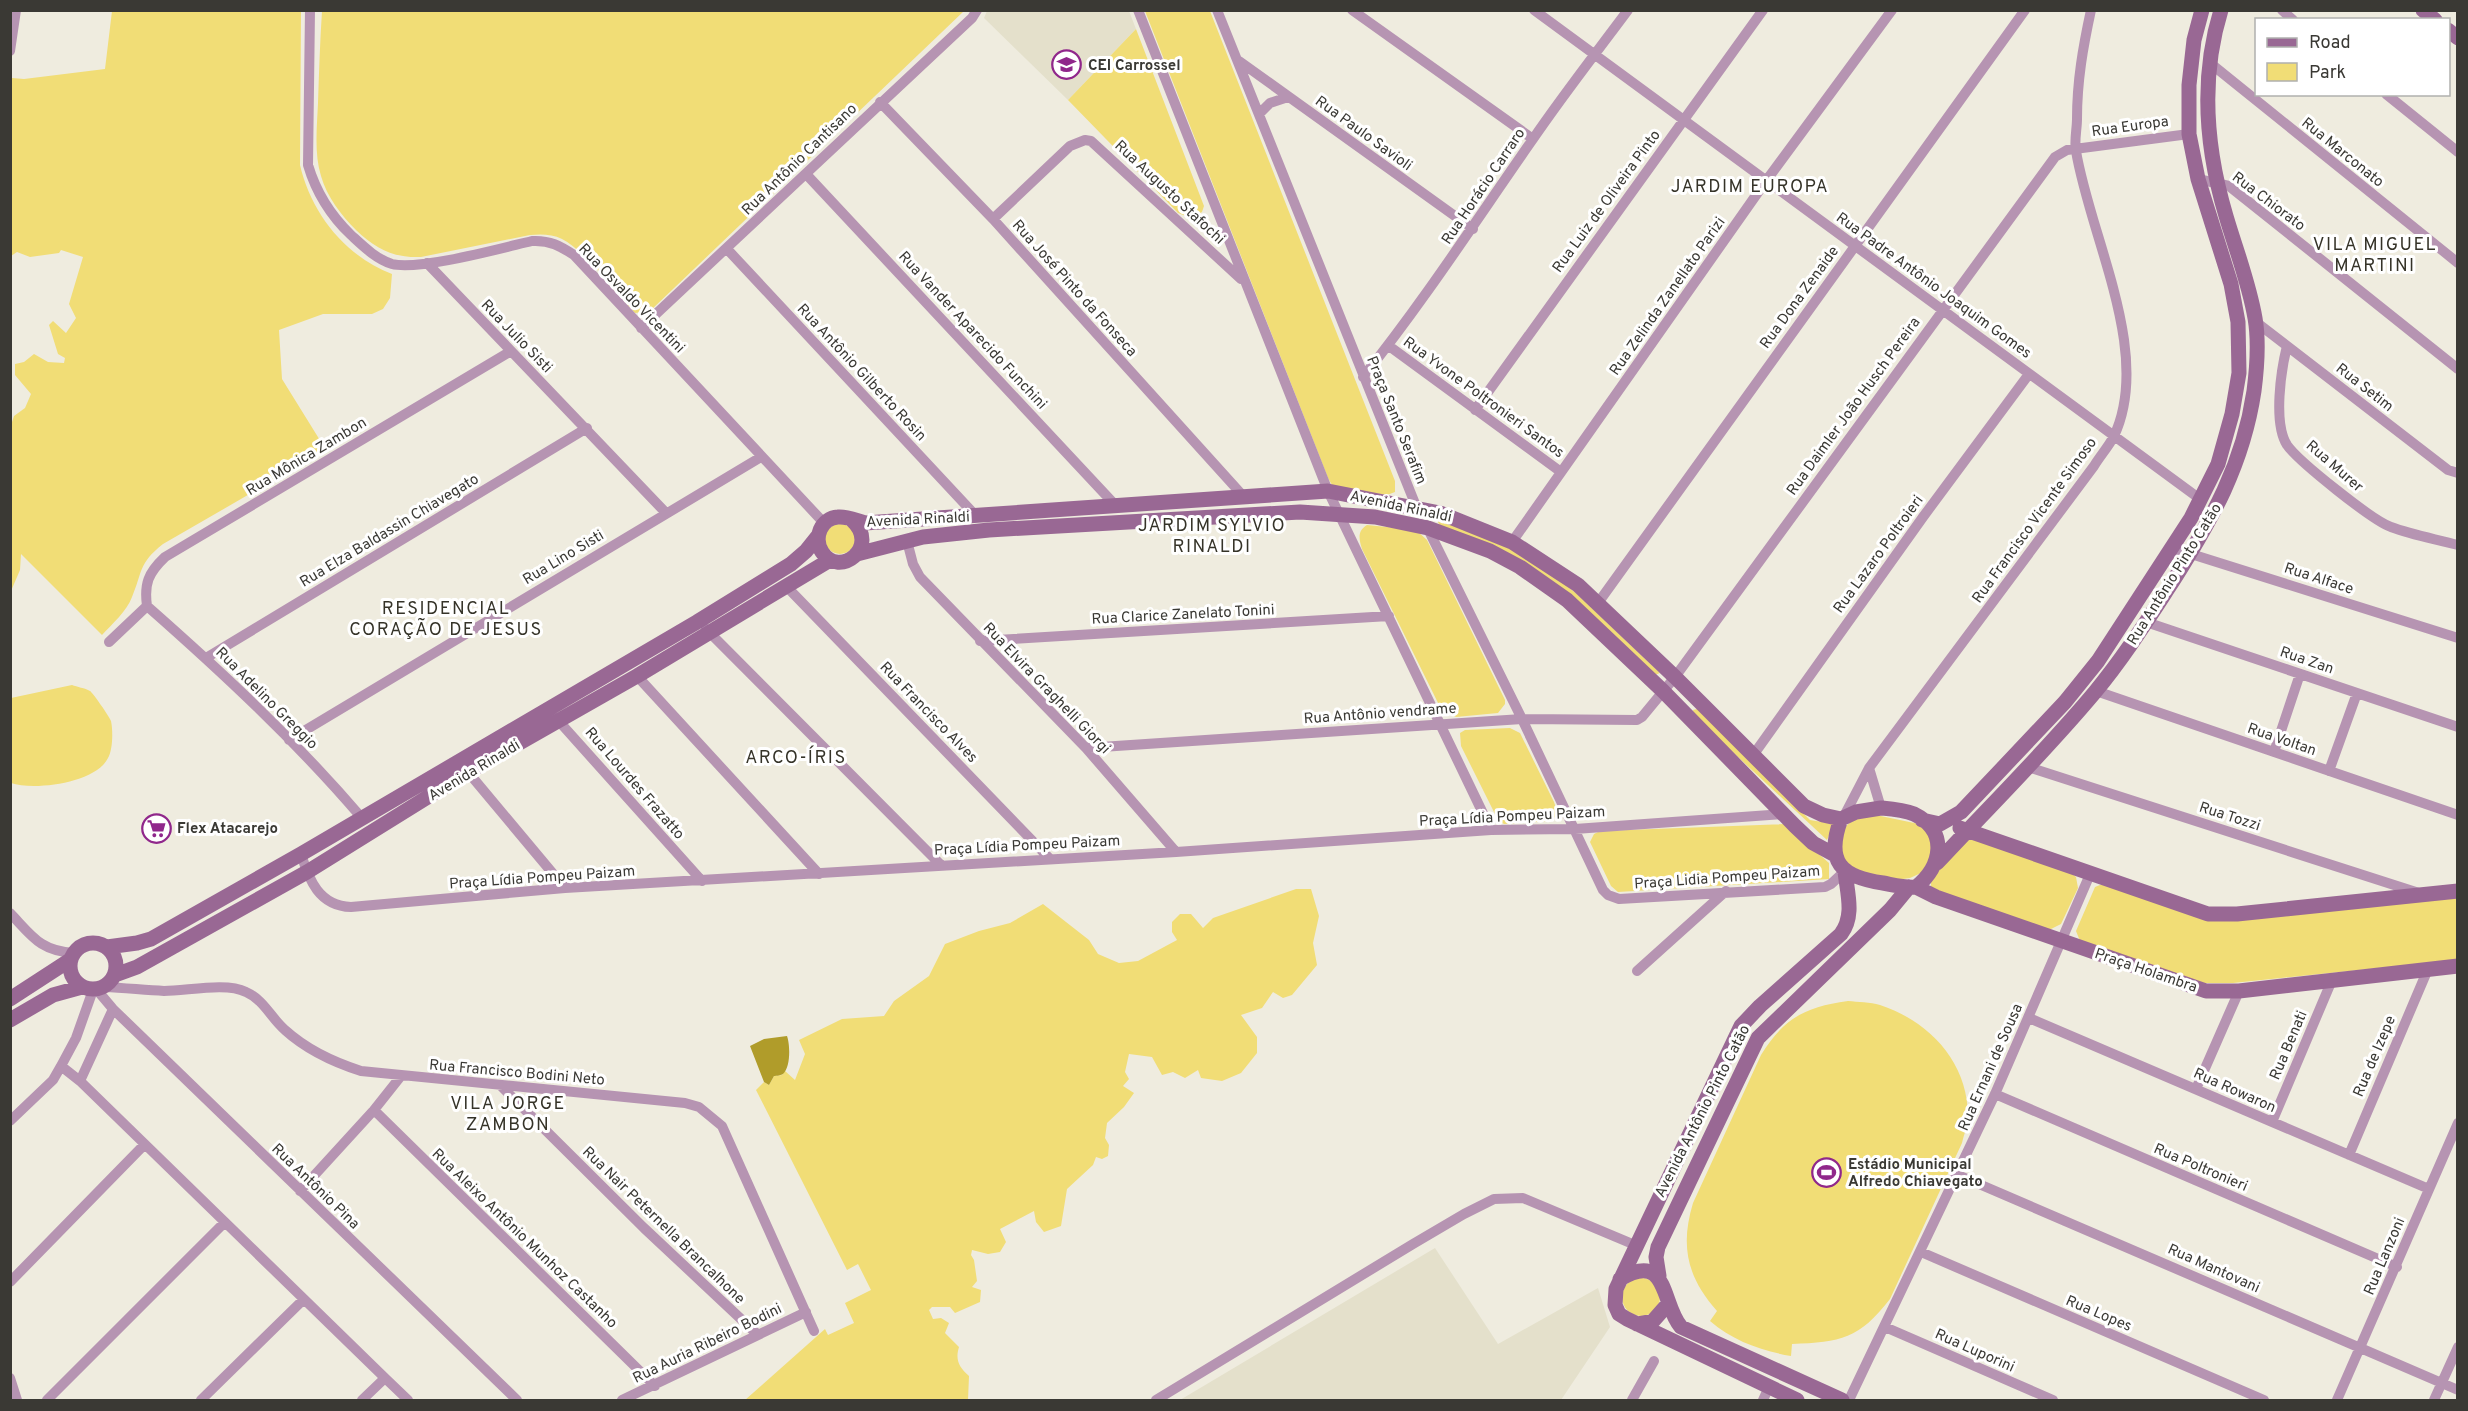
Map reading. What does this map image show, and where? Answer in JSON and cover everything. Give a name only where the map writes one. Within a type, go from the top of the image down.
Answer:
[{"type":"main road","name":"Rua Antônio Pinto Catão","points":[[1929,822],[1946,821],[1969,804],[2098,661],[2172,548],[2218,464],[2232,414],[2239,373],[2238,322],[2231,284],[2198,179],[2188,134],[2189,85],[2194,40],[2202,10]]},
{"type":"main road","name":"Rua Antônio Pinto Catão","points":[[1937,863],[2096,691],[2146,622],[2221,500],[2247,425],[2256,370],[2256,321],[2248,280],[2217,182],[2209,143],[2207,106],[2210,63],[2214,33],[2221,10]]},
{"type":"main road","name":"Avenida Rinaldi","points":[[852,520],[865,523],[1328,491],[1415,506],[1464,521],[1512,542],[1555,568],[1598,603],[1675,676],[1804,806],[1823,815],[1842,819]]},
{"type":"main road","name":"Avenida Rinaldi","points":[[857,554],[907,541],[989,530],[1300,512],[1340,513],[1428,528],[1490,551],[1547,585],[1585,617],[1663,691],[1813,843],[1835,855],[1839,865],[1845,871]]},
{"type":"main road","points":[[838,517],[852,520],[862,532],[857,554],[844,562],[830,560],[820,550],[821,529],[838,517]]},
{"type":"main road","name":"Avenida Rinaldi","points":[[107,947],[151,939],[301,854],[697,622],[791,564],[806,551],[821,529]]},
{"type":"main road","name":"Avenida Rinaldi","points":[[115,975],[137,967],[307,872],[468,772],[637,676],[830,560]]},
{"type":"main road","points":[[1835,855],[1835,839],[1842,819],[1856,812],[1881,808],[1915,814],[1929,822],[1968,829],[2198,911],[2221,915],[2457,891]]},
{"type":"main road","points":[[1845,871],[1861,880],[1912,887],[1937,863],[1936,835],[1929,822]]},
{"type":"main road","name":"Avenida Antônio Pinto Catão","points":[[1620,1278],[1741,1026],[1847,926],[1851,914],[1845,871]]},
{"type":"main road","name":"Avenida Antônio Pinto Catão","points":[[1659,1276],[1656,1257],[1658,1247],[1758,1038],[1912,887]]},
{"type":"main road","name":"Praça Holambra","points":[[1912,887],[2190,987],[2206,990],[2239,991],[2457,966]]},
{"type":"main road","points":[[10,999],[72,957],[85,944],[93,942],[107,947],[116,960],[115,975],[94,988],[53,995],[10,1020]]},
{"type":"main road","points":[[72,957],[72,976],[94,988]]},
{"type":"main road","points":[[1797,1401],[1766,1394],[1619,1314],[1614,1296],[1620,1278],[1631,1272],[1659,1276],[1665,1287],[1674,1319],[1681,1327],[1842,1401]]},
{"type":"main road","points":[[1637,1324],[1653,1321],[1668,1304]]},
{"type":"street","points":[[10,51],[16,10]]},
{"type":"street","name":"Rua Osvaldo Vicentini","points":[[310,10],[307,152],[314,182],[332,215],[382,260],[409,266],[545,240],[559,245],[574,255],[761,457],[821,529]]},
{"type":"street","name":"Rua Antônio Cantisano","points":[[641,328],[972,18],[977,10]]},
{"type":"street","points":[[1138,10],[1328,491],[1491,830]]},
{"type":"street","name":"Praça Santo Serafim","points":[[1217,10],[1415,506],[1428,528],[1575,829]]},
{"type":"street","points":[[1352,10],[1533,139]]},
{"type":"street","name":"Rua Padre Antônio Joaquim Gomes","points":[[1534,10],[2200,499]]},
{"type":"street","name":"Rua Horácio Carraro","points":[[1363,377],[1389,346],[1473,229],[1533,139],[1628,10]]},
{"type":"street","name":"Rua Luiz de Oliveira Pinto","points":[[1475,410],[1763,10]]},
{"type":"street","name":"Rua Zelinda Zanellato Parizi","points":[[1512,542],[1766,181],[1892,10]]},
{"type":"street","name":"Rua Dona Zenaide","points":[[1598,603],[2025,10]]},
{"type":"street","name":"Rua Francisco Vicente Simoso","points":[[1842,819],[1869,768],[2114,436],[2126,391],[2124,333],[2091,216],[2076,149],[2080,62],[2091,10]]},
{"type":"street","name":"Rua Paulo Savioli","points":[[1237,60],[1473,229]]},
{"type":"street","name":"Rua Marconato","points":[[2210,63],[2457,263]]},
{"type":"street","points":[[2388,96],[2457,153]]},
{"type":"street","points":[[1260,113],[1270,103],[1288,97]]},
{"type":"street","name":"Rua José Pinto da Fonseca","points":[[880,102],[993,219],[1245,498]]},
{"type":"street","name":"Rua Europa","points":[[2076,149],[2188,134]]},
{"type":"street","name":"Rua Augusto Stafochi","points":[[993,219],[1070,146],[1085,140],[1091,141],[1244,281]]},
{"type":"street","name":"Rua Daimler João Husch Pereira","points":[[1663,691],[2055,157],[2067,150],[2076,149]]},
{"type":"street","name":"Rua Vander Aparecido Funchini","points":[[806,174],[1117,507]]},
{"type":"street","name":"Rua Chiorato","points":[[2198,179],[2229,186],[2457,369]]},
{"type":"street","name":"Rua Antônio Gilberto Rosin","points":[[727,249],[976,516]]},
{"type":"street","name":"Rua Julio Sisti","points":[[427,263],[666,513]]},
{"type":"street","name":"Rua Setim","points":[[2256,321],[2448,470],[2457,473]]},
{"type":"street","name":"Rua Yvone Poltronieri Santos","points":[[1389,346],[1561,472]]},
{"type":"street","name":"Rua Murer","points":[[2287,346],[2283,363],[2280,422],[2287,444],[2367,513],[2389,527],[2457,545]]},
{"type":"street","name":"Rua Mônica Zambon","points":[[147,606],[148,575],[165,557],[511,351]]},
{"type":"street","name":"Rua Lazaro Poltroieri","points":[[1754,754],[1923,517],[2029,374]]},
{"type":"street","name":"Rua Elza Baldassin Chiavegato","points":[[206,658],[586,428]]},
{"type":"street","name":"Rua Lino Sisti","points":[[289,740],[761,457]]},
{"type":"street","name":"Rua Elvira Graghelli Giorgi","points":[[907,541],[913,564],[920,577],[1086,748],[1176,852]]},
{"type":"street","name":"Rua Alface","points":[[2172,548],[2191,552],[2457,638]]},
{"type":"street","name":"Rua Francisco Alves","points":[[786,586],[1050,859]]},
{"type":"street","points":[[109,642],[147,606]]},
{"type":"street","name":"Rua Adelino Greggio","points":[[147,606],[206,658],[289,740],[361,817]]},
{"type":"street","name":"Rua Clarice Zanelato Tonini","points":[[980,641],[1389,616]]},
{"type":"street","points":[[697,622],[941,865]]},
{"type":"street","name":"Rua Zan","points":[[2146,622],[2457,727]]},
{"type":"street","points":[[2274,752],[2300,674]]},
{"type":"street","points":[[637,676],[819,874]]},
{"type":"street","name":"Rua Antônio vendrame","points":[[1086,748],[1522,719],[1632,722],[1642,717],[1663,691]]},
{"type":"street","name":"Rua Voltan","points":[[2096,691],[2457,816]]},
{"type":"street","points":[[2330,771],[2357,693]]},
{"type":"street","name":"Rua Lourdes Frazatto","points":[[542,712],[559,720],[702,881]]},
{"type":"street","name":"Rua Tozzi","points":[[2028,767],[2422,893]]},
{"type":"street","points":[[1869,768],[1881,808]]},
{"type":"street","points":[[468,772],[565,888]]},
{"type":"street","name":"Praça Lídia Pompeu Paizam","points":[[301,854],[314,888],[335,904],[344,907],[565,888],[1176,852],[1491,830],[1575,829],[1784,814]]},
{"type":"street","name":"Praça Lidia Pompeu Paizam","points":[[1575,829],[1603,890],[1613,898],[1825,887],[1845,871]]},
{"type":"street","name":"Rua Ernani de Sousa","points":[[1849,1401],[1995,1094],[2091,872]]},
{"type":"street","points":[[1637,971],[1726,891]]},
{"type":"street","points":[[10,913],[45,948],[72,957]]},
{"type":"street","name":"Rua de Izepe","points":[[2349,1155],[2428,969]]},
{"type":"street","name":"Rua Benati","points":[[2272,1122],[2332,980]]},
{"type":"street","points":[[10,1121],[53,1080],[76,1038],[94,988]]},
{"type":"street","name":"Rua Antônio Pina","points":[[94,988],[518,1401]]},
{"type":"street","name":"Rua Francisco Bodini Neto","points":[[94,988],[165,991],[231,988],[243,990],[254,996],[284,1029],[307,1047],[332,1061],[361,1071],[685,1103],[699,1107],[711,1114],[722,1126],[814,1331]]},
{"type":"street","points":[[2196,1089],[2239,991]]},
{"type":"street","points":[[80,1081],[113,1009]]},
{"type":"street","name":"Rua Rowaron","points":[[2029,1018],[2429,1189]]},
{"type":"street","points":[[61,1066],[80,1081],[408,1401]]},
{"type":"street","points":[[300,1191],[374,1110],[401,1076]]},
{"type":"street","name":"Rua Nair Peternella Brancalhone","points":[[500,1085],[628,1212],[757,1334]]},
{"type":"street","name":"Rua Poltronieri","points":[[1995,1094],[2397,1267]]},
{"type":"street","name":"Rua Aleixo Antônio Munhoz Castanho","points":[[374,1110],[655,1386]]},
{"type":"street","name":"Rua Lanzoni","points":[[2337,1401],[2397,1267],[2457,1123]]},
{"type":"street","points":[[10,1282],[144,1144]]},
{"type":"street","name":"Rua Mantovani","points":[[1958,1174],[2457,1389]]},
{"type":"street","points":[[1156,1401],[1413,1244],[1494,1199],[1523,1198],[1635,1245]]},
{"type":"street","points":[[47,1401],[224,1223]]},
{"type":"street","name":"Rua Lopes","points":[[1921,1252],[2264,1401]]},
{"type":"street","points":[[201,1401],[303,1300]]},
{"type":"street","name":"Rua Auria Ribeiro Bodini","points":[[622,1401],[806,1312]]},
{"type":"street","name":"Rua Luporini","points":[[1885,1327],[2053,1401]]},
{"type":"street","points":[[2434,1401],[2457,1347]]},
{"type":"street","points":[[1632,1401],[1654,1360]]},
{"type":"street","points":[[10,1378],[17,1401]]},
{"type":"street","points":[[362,1401],[385,1378]]},
{"type":"shaded area","name":"CEI Carrossel","points":[[987,11],[1129,11],[1136,29],[1068,100],[984,18]]},
{"type":"shaded area","points":[[787,1036],[789,1061],[786,1071],[774,1076],[769,1085],[764,1082],[750,1046],[764,1039]]},
{"type":"shaded area","points":[[1435,1248],[1498,1344],[1598,1288],[1610,1327],[1561,1400],[1180,1400]]},
{"type":"green space","points":[[112,11],[301,11],[300,165],[305,183],[312,200],[332,231],[359,256],[392,274],[390,298],[383,309],[372,314],[323,314],[279,330],[282,379],[326,450],[163,544],[149,557],[142,568],[127,607],[102,635],[21,554],[20,570],[11,591],[11,425],[14,416],[25,408],[31,394],[15,375],[15,364],[24,362],[34,354],[48,362],[64,363],[65,358],[58,354],[49,325],[53,321],[66,333],[76,318],[69,304],[83,257],[61,250],[59,253],[30,257],[17,252],[11,256],[10,87],[12,78],[24,79],[105,69]]},
{"type":"green space","points":[[322,11],[964,11],[650,311],[635,313],[580,253],[562,239],[554,236],[530,235],[421,257],[411,257],[386,251],[356,230],[331,198],[319,167],[317,131]]},
{"type":"green space","points":[[1145,11],[1210,11],[1395,481],[1395,492],[1387,495],[1338,488],[1332,485],[1328,478]]},
{"type":"green space","points":[[1136,29],[1204,206],[1202,212],[1191,218],[1178,213],[1068,100]]},
{"type":"green space","points":[[1438,518],[1510,548],[1557,578],[1660,673],[1655,675],[1582,606],[1440,526]]},
{"type":"green space","points":[[840,524],[851,528],[855,539],[851,550],[840,554],[829,550],[825,539],[829,528]]},
{"type":"green space","points":[[1367,525],[1416,530],[1427,540],[1505,700],[1505,704],[1498,713],[1456,717],[1441,709],[1362,549],[1360,536]]},
{"type":"green space","points":[[72,685],[90,691],[111,721],[112,740],[108,758],[91,774],[64,783],[34,786],[11,783],[11,698]]},
{"type":"green space","points":[[1697,709],[1810,820],[1834,824],[1827,840],[1694,716],[1693,710]]},
{"type":"green space","points":[[1510,728],[1520,733],[1554,802],[1557,811],[1555,817],[1549,821],[1504,824],[1498,820],[1461,746],[1460,733],[1465,730]]},
{"type":"green space","points":[[1871,814],[1919,824],[1929,832],[1933,855],[1921,873],[1910,878],[1896,880],[1858,872],[1840,856],[1841,839],[1845,828],[1854,820]]},
{"type":"green space","points":[[1785,824],[1829,863],[1829,879],[1618,892],[1611,886],[1590,842],[1594,834],[1600,831]]},
{"type":"green space","points":[[1974,839],[2071,873],[2076,877],[2078,888],[2061,924],[2049,930],[1935,892],[1931,887],[1931,877],[1968,840]]},
{"type":"green space","points":[[2108,885],[2195,916],[2457,898],[2457,960],[2233,983],[2204,983],[2080,941],[2076,931],[2095,887]]},
{"type":"green space","points":[[1296,889],[1311,889],[1319,916],[1313,943],[1317,965],[1292,995],[1283,998],[1273,992],[1262,1008],[1241,1015],[1257,1037],[1257,1053],[1241,1073],[1222,1081],[1201,1078],[1198,1070],[1185,1078],[1173,1072],[1162,1075],[1152,1057],[1129,1054],[1125,1072],[1129,1079],[1123,1086],[1134,1093],[1124,1107],[1107,1123],[1105,1138],[1109,1145],[1108,1156],[1102,1159],[1096,1157],[1093,1165],[1067,1189],[1061,1226],[1044,1232],[1036,1222],[1034,1211],[1000,1229],[1006,1242],[1000,1252],[988,1254],[972,1250],[977,1281],[972,1287],[981,1290],[980,1302],[955,1313],[950,1307],[932,1307],[929,1310],[933,1319],[941,1318],[949,1323],[945,1333],[959,1347],[957,1356],[959,1363],[969,1376],[968,1400],[745,1400],[825,1329],[828,1335],[854,1323],[845,1303],[871,1290],[858,1264],[847,1270],[756,1090],[764,1082],[769,1085],[774,1076],[782,1075],[785,1071],[795,1080],[805,1054],[799,1040],[842,1019],[884,1016],[894,1001],[929,976],[945,944],[979,931],[1010,923],[1043,904],[1089,940],[1098,954],[1119,963],[1138,961],[1177,940],[1172,932],[1172,922],[1180,914],[1191,914],[1203,928],[1213,918]]},
{"type":"green space","name":"Estádio Municipal Alfredo Chiavegato","points":[[1848,1001],[1880,1005],[1898,1012],[1929,1033],[1942,1046],[1953,1061],[1961,1078],[1966,1096],[1967,1123],[1962,1143],[1890,1299],[1868,1323],[1848,1336],[1824,1342],[1792,1344],[1791,1356],[1748,1344],[1728,1334],[1710,1321],[1717,1311],[1699,1286],[1689,1260],[1687,1233],[1689,1219],[1693,1203],[1761,1055],[1770,1042],[1787,1023],[1797,1016],[1820,1007]]},
{"type":"green space","points":[[1641,1278],[1648,1279],[1654,1284],[1659,1290],[1659,1304],[1654,1310],[1648,1315],[1641,1316],[1634,1315],[1628,1310],[1623,1304],[1622,1297],[1623,1290],[1628,1284],[1634,1279]]},
{"type":"place","name":"CEI Carrossel","points":[[1067,65]]},
{"type":"place","name":"Flex Atacarejo","points":[[156,828]]},
{"type":"place","name":"Estádio Municipal Alfredo Chiavegato","points":[[1827,1173]]},
{"type":"district","name":"JARDIM EUROPA","points":[[1750,186]]},
{"type":"district","name":"VILA MIGUEL MARTINI","points":[[2375,254]]},
{"type":"district","name":"JARDIM SYLVIO RINALDI","points":[[1212,535]]},
{"type":"district","name":"RESIDENCIAL CORAÇÃO DE JESUS","points":[[446,618]]},
{"type":"district","name":"ARCO-ÍRIS","points":[[796,757]]},
{"type":"district","name":"VILA JORGE ZAMBON","points":[[508,1113]]}]
